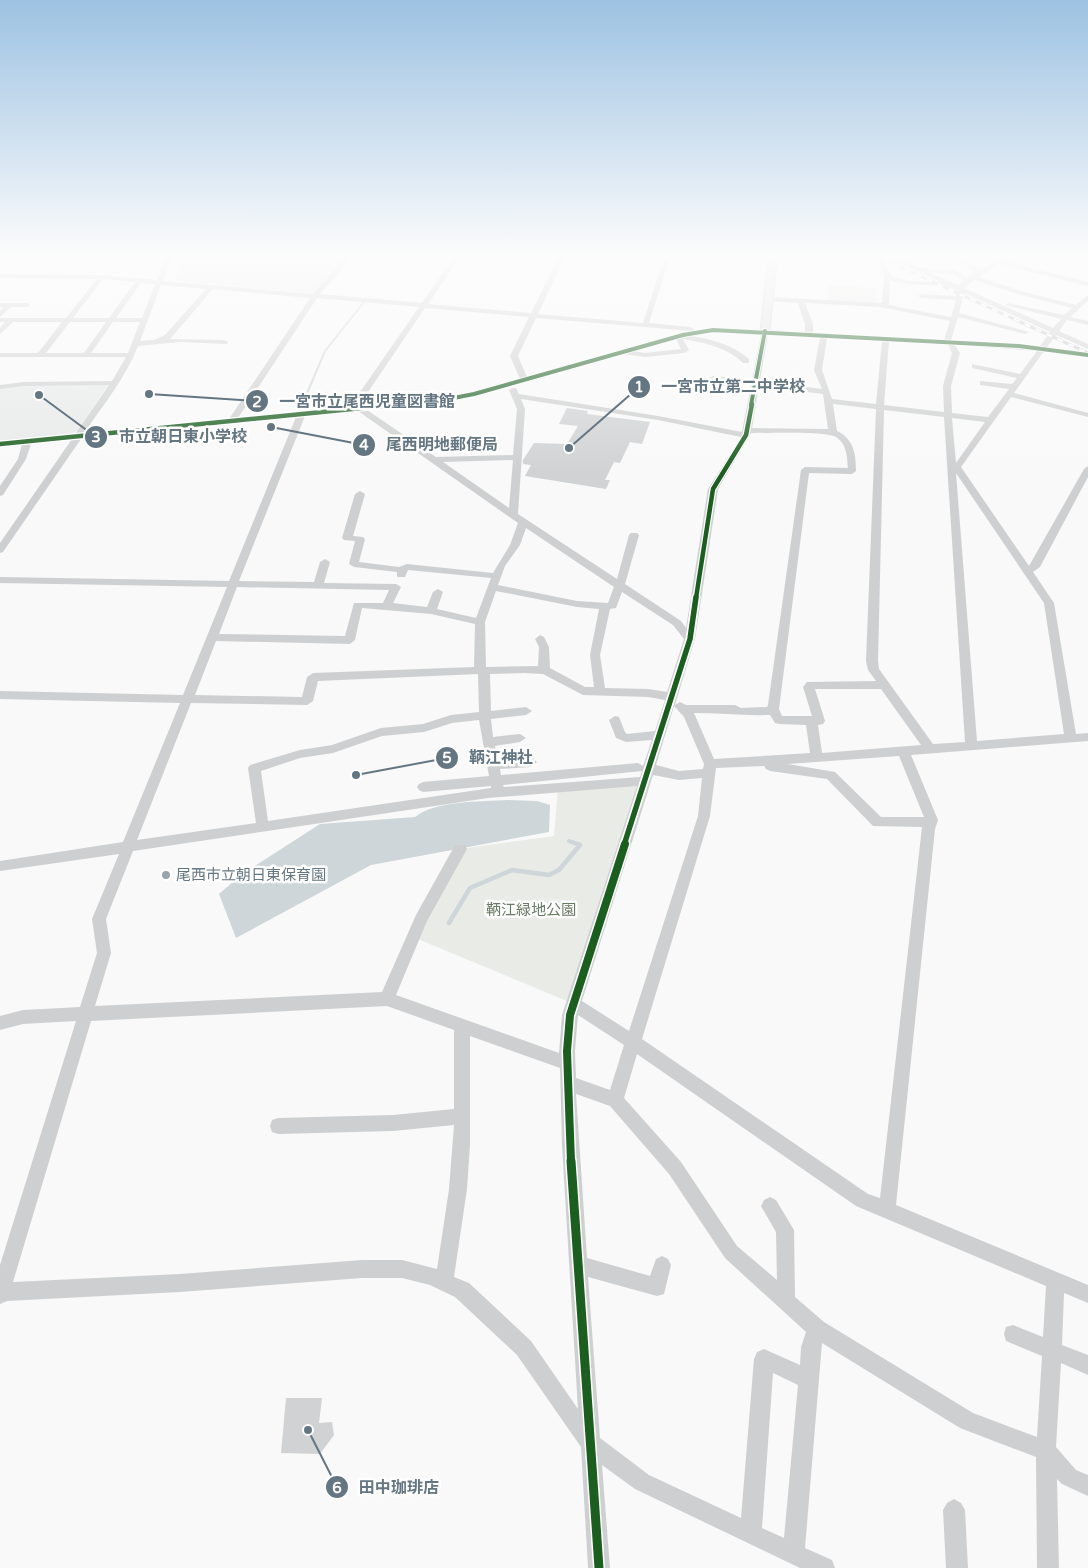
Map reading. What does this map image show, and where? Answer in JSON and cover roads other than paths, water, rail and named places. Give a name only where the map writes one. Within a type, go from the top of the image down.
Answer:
[{"type":"street","points":[[40,355],[62,327]]},
{"type":"street","points":[[86,355],[106,327]]},
{"type":"street","points":[[0,550],[116,382],[132,355],[143,327]]},
{"type":"street","points":[[156,342],[159,338],[168,336],[176,327]]},
{"type":"street","points":[[231,422],[294,327]]},
{"type":"street","points":[[359,408],[362,395],[409,327]]},
{"type":"street","points":[[524,380],[514,356],[527,327]]},
{"type":"street","points":[[658,327],[700,331],[765,331],[1019,346],[1088,354]]},
{"type":"street","points":[[809,327],[809,334]]},
{"type":"street","points":[[952,327],[948,342],[956,358],[947,386],[948,415],[955,466],[971,745]]},
{"type":"street","points":[[1002,327],[1025,332],[1043,327]]},
{"type":"street","points":[[1044,327],[1088,347]]},
{"type":"street","points":[[955,466],[1058,327]]},
{"type":"street","points":[[0,444],[442,400],[524,380],[700,331]]},
{"type":"street","points":[[599,1568],[567,1084],[570,1015],[645,772],[675,703],[690,639],[713,489],[746,432],[765,331]]},
{"type":"street","points":[[1019,346],[1025,332]]},
{"type":"street","points":[[824,335],[818,370],[827,392],[832,432]]},
{"type":"street","points":[[623,352],[629,355],[681,352],[686,350],[678,336]]},
{"type":"street","points":[[678,336],[703,340],[735,351],[746,361]]},
{"type":"street","points":[[886,338],[880,407],[872,661],[874,670],[930,749]]},
{"type":"street","points":[[136,344],[180,340],[224,342]]},
{"type":"street","points":[[0,355],[132,355]]},
{"type":"street","points":[[975,366],[1022,377]]},
{"type":"street","points":[[712,378],[827,392]]},
{"type":"street","points":[[0,387],[20,381],[116,382]]},
{"type":"street","points":[[983,383],[1012,390],[1088,415]]},
{"type":"street","points":[[508,384],[516,396],[521,409],[513,514]]},
{"type":"street","points":[[516,396],[746,432],[832,432],[840,435],[849,446],[852,472],[805,470],[772,708],[779,720],[819,721],[809,687],[812,685],[884,685]]},
{"type":"street","points":[[828,401],[990,420]]},
{"type":"street","points":[[359,408],[523,522],[677,623],[690,639]]},
{"type":"street","points":[[301,415],[235,584],[99,919],[104,953],[84,1013],[0,1293],[180,1283],[362,1269],[402,1269],[431,1276],[462,1290],[524,1348],[590,1443],[642,1482],[751,1532],[808,1562],[808,1380],[811,1347],[817,1329]]},
{"type":"street","points":[[0,493],[22,459],[27,442]]},
{"type":"street","points":[[436,460],[516,457]]},
{"type":"street","points":[[955,466],[1049,603],[1071,738]]},
{"type":"street","points":[[1028,570],[1035,568],[1088,469]]},
{"type":"street","points":[[360,494],[347,538],[360,539],[354,564],[403,570]]},
{"type":"street","points":[[498,787],[488,742],[480,622],[500,566],[515,545],[523,522]]},
{"type":"street","points":[[494,587],[571,603],[612,606],[634,536]]},
{"type":"street","points":[[318,586],[325,562]]},
{"type":"street","points":[[388,606],[406,567],[497,576]]},
{"type":"street","points":[[0,580],[396,587]]},
{"type":"street","points":[[431,611],[438,592]]},
{"type":"street","points":[[212,637],[350,640],[358,605],[431,611],[480,622]]},
{"type":"street","points":[[600,693],[595,655],[604,606]]},
{"type":"street","points":[[540,639],[544,647],[544,670]]},
{"type":"street","points":[[0,695],[307,701],[313,677],[544,670],[557,675],[583,691],[648,693],[675,703],[735,709],[738,712],[770,711],[772,708]]},
{"type":"street","points":[[615,1100],[704,816],[710,768],[689,715],[675,703]]},
{"type":"street","points":[[263,828],[254,768],[300,754],[333,749],[381,732],[424,728],[451,719],[485,714],[526,711]]},
{"type":"street","points":[[614,720],[620,736],[626,738],[660,735]]},
{"type":"street","points":[[812,720],[821,757],[831,775],[878,822],[931,822]]},
{"type":"street","points":[[0,866],[263,828],[498,787],[645,772],[680,776],[710,768],[756,762],[1088,737]]},
{"type":"street","points":[[488,742],[520,738]]},
{"type":"street","points":[[888,1210],[928,829],[931,822],[904,752]]},
{"type":"street","points":[[493,766],[530,762]]},
{"type":"street","points":[[756,762],[831,775]]},
{"type":"street","points":[[423,788],[498,787]]},
{"type":"street","points":[[387,999],[421,918],[460,849]]},
{"type":"street","points":[[0,1023],[23,1016],[387,999],[567,1063]]},
{"type":"street","points":[[574,1004],[633,1042],[862,1200],[1056,1279],[1088,1294]]},
{"type":"street","points":[[444,1282],[458,1189],[462,1116],[462,1027]]},
{"type":"street","points":[[567,1084],[615,1100],[676,1168],[731,1252],[817,1329],[967,1421],[1046,1451],[1069,1477],[1088,1486]]},
{"type":"street","points":[[278,1126],[393,1123],[462,1116]]},
{"type":"street","points":[[770,1206],[785,1230],[786,1302]]},
{"type":"street","points":[[578,1264],[657,1287],[662,1264]]},
{"type":"street","points":[[1048,1568],[1046,1451],[1056,1279]]},
{"type":"street","points":[[1013,1334],[1088,1364]]},
{"type":"street","points":[[751,1532],[764,1359],[808,1380]]},
{"type":"street","points":[[954,1510],[957,1568]]},
{"type":"waterway","points":[[302,405],[325,351],[344,327]]},
{"type":"waterway","points":[[299,413],[303,404]]},
{"type":"waterway","points":[[569,841],[580,845]]},
{"type":"waterway","points":[[449,923],[470,888],[512,870],[549,875],[559,870],[580,845]]},
{"type":"railway","points":[[1032,327],[1088,353]]},
{"type":"place","name":"一宮市立尾西児童図書館","points":[[149,394]]},
{"type":"place","name":"市立朝日東小学校","points":[[39,395]]},
{"type":"place","name":"尾西明地郵便局","points":[[271,427]]},
{"type":"place","name":"一宮市立第二中学校","points":[[569,448]]},
{"type":"place","name":"鞆江神社","points":[[356,775]]},
{"type":"place","name":"尾西市立朝日東保育園","points":[[166,875]]},
{"type":"place","name":"田中珈琲店","points":[[308,1430]]},
{"type":"park label","name":"鞆江緑地公園","points":[[531,910]]}]
